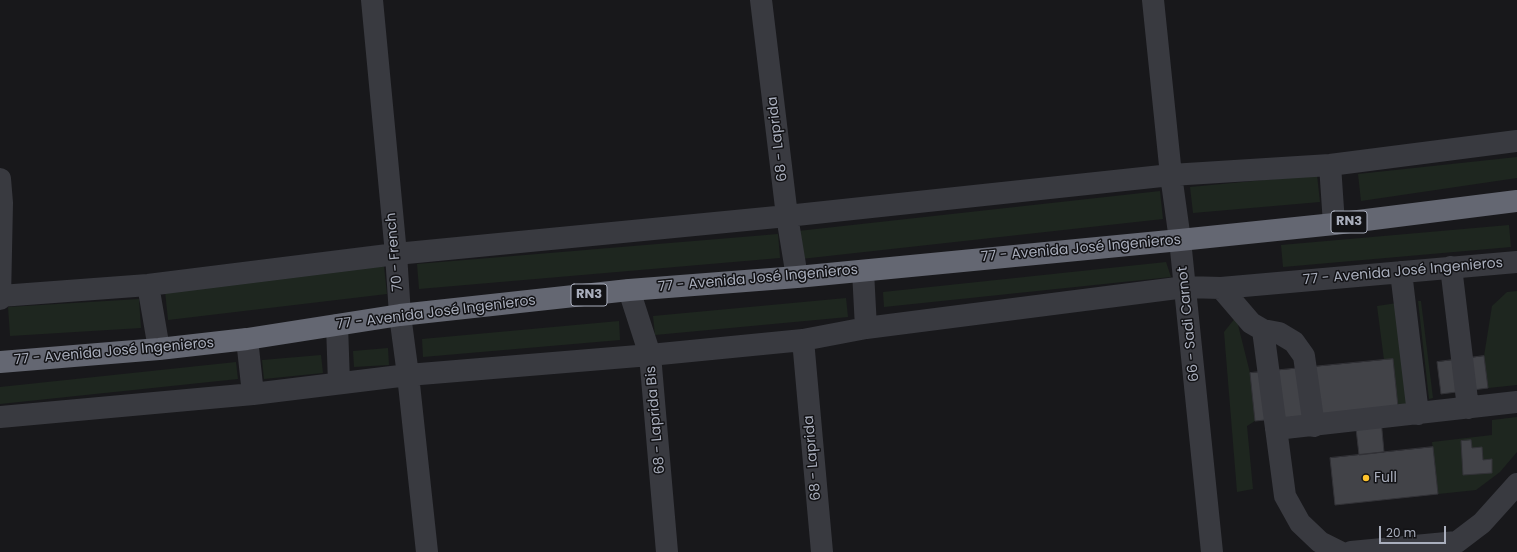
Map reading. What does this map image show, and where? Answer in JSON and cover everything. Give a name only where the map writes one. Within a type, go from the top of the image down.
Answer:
[{"type":"highway","name":"77 - Avenida José Ingenieros","points":[[0,362],[159,349],[247,339],[400,315],[629,290],[797,277],[1180,240],[1334,224],[1517,201]]},
{"type":"street","name":"70 - French","points":[[372,0],[396,254],[400,315],[427,552]]},
{"type":"street","name":"68 - Laprida","points":[[762,0],[787,216],[797,277]]},
{"type":"street","name":"66 - Sadi Carnot","points":[[1153,0],[1171,175],[1180,240],[1212,552]]},
{"type":"street","points":[[0,179],[2,203],[0,297],[148,285],[396,254],[787,216],[1171,175],[1330,165],[1517,141]]},
{"type":"street","points":[[1330,165],[1334,224]]},
{"type":"street","name":"77 - Avenida José Ingenieros","points":[[0,417],[253,394],[408,375],[650,355],[803,340],[866,328],[1185,287],[1221,288],[1517,262]]},
{"type":"street","points":[[1451,267],[1468,408]]},
{"type":"street","points":[[862,271],[866,328]]},
{"type":"street","points":[[1401,272],[1418,414]]},
{"type":"street","points":[[148,285],[159,349]]},
{"type":"street","points":[[1221,288],[1251,323],[1263,330],[1279,333],[1294,342],[1304,356],[1314,426]]},
{"type":"street","name":"68 - Laprida Bis","points":[[629,290],[650,355],[667,552]]},
{"type":"street","points":[[337,325],[340,383]]},
{"type":"street","points":[[1263,330],[1285,496],[1300,523],[1320,542],[1340,552]]},
{"type":"street","points":[[247,339],[253,394]]},
{"type":"street","name":"68 - Laprida","points":[[803,340],[822,552]]},
{"type":"street","points":[[1276,430],[1517,402]]},
{"type":"street","points":[[1351,552],[1457,542],[1482,523],[1517,484]]},
{"type":"shaded area","points":[[1517,157],[1517,178],[1361,201],[1358,174]]},
{"type":"shaded area","points":[[1317,175],[1320,202],[1193,213],[1190,187]]},
{"type":"shaded area","points":[[1160,191],[1163,219],[801,259],[798,231]]},
{"type":"shaded area","points":[[1509,225],[1511,247],[1283,267],[1281,245]]},
{"type":"shaded area","points":[[778,234],[780,258],[419,289],[417,264]]},
{"type":"shaded area","points":[[1166,262],[1171,277],[884,307],[883,292]]},
{"type":"shaded area","points":[[384,266],[387,294],[168,320],[165,291]]},
{"type":"shaded area","points":[[1517,291],[1517,385],[1488,388],[1484,356],[1492,306],[1507,292]]},
{"type":"shaded area","points":[[846,298],[848,317],[655,335],[653,316]]},
{"type":"shaded area","points":[[139,299],[141,328],[10,336],[8,307]]},
{"type":"shaded area","points":[[1418,301],[1421,301],[1433,398],[1429,399]]},
{"type":"shaded area","points":[[1397,303],[1410,406],[1398,407],[1393,360],[1384,360],[1377,306]]},
{"type":"shaded area","points":[[1236,317],[1250,373],[1255,421],[1247,426],[1253,489],[1237,492],[1224,332]]},
{"type":"shaded area","points":[[619,321],[620,340],[423,357],[422,339]]},
{"type":"shaded area","points":[[388,348],[389,365],[354,367],[353,351]]},
{"type":"shaded area","points":[[321,355],[323,373],[264,379],[262,360]]},
{"type":"shaded area","points":[[236,362],[238,379],[0,404],[0,387]]},
{"type":"shaded area","points":[[1517,417],[1517,452],[1500,472],[1476,490],[1438,494],[1432,442],[1492,435],[1492,420]]},
{"type":"building","points":[[1484,356],[1488,388],[1441,394],[1437,362]]},
{"type":"building","points":[[1393,359],[1398,407],[1380,409],[1384,452],[1359,455],[1354,411],[1255,421],[1250,373]]},
{"type":"building","points":[[1471,440],[1472,448],[1482,447],[1483,460],[1492,459],[1492,473],[1463,475],[1461,441]]},
{"type":"building","points":[[1433,447],[1438,494],[1335,505],[1330,458]]},
{"type":"place","name":"Full","points":[[1366,478]]}]
